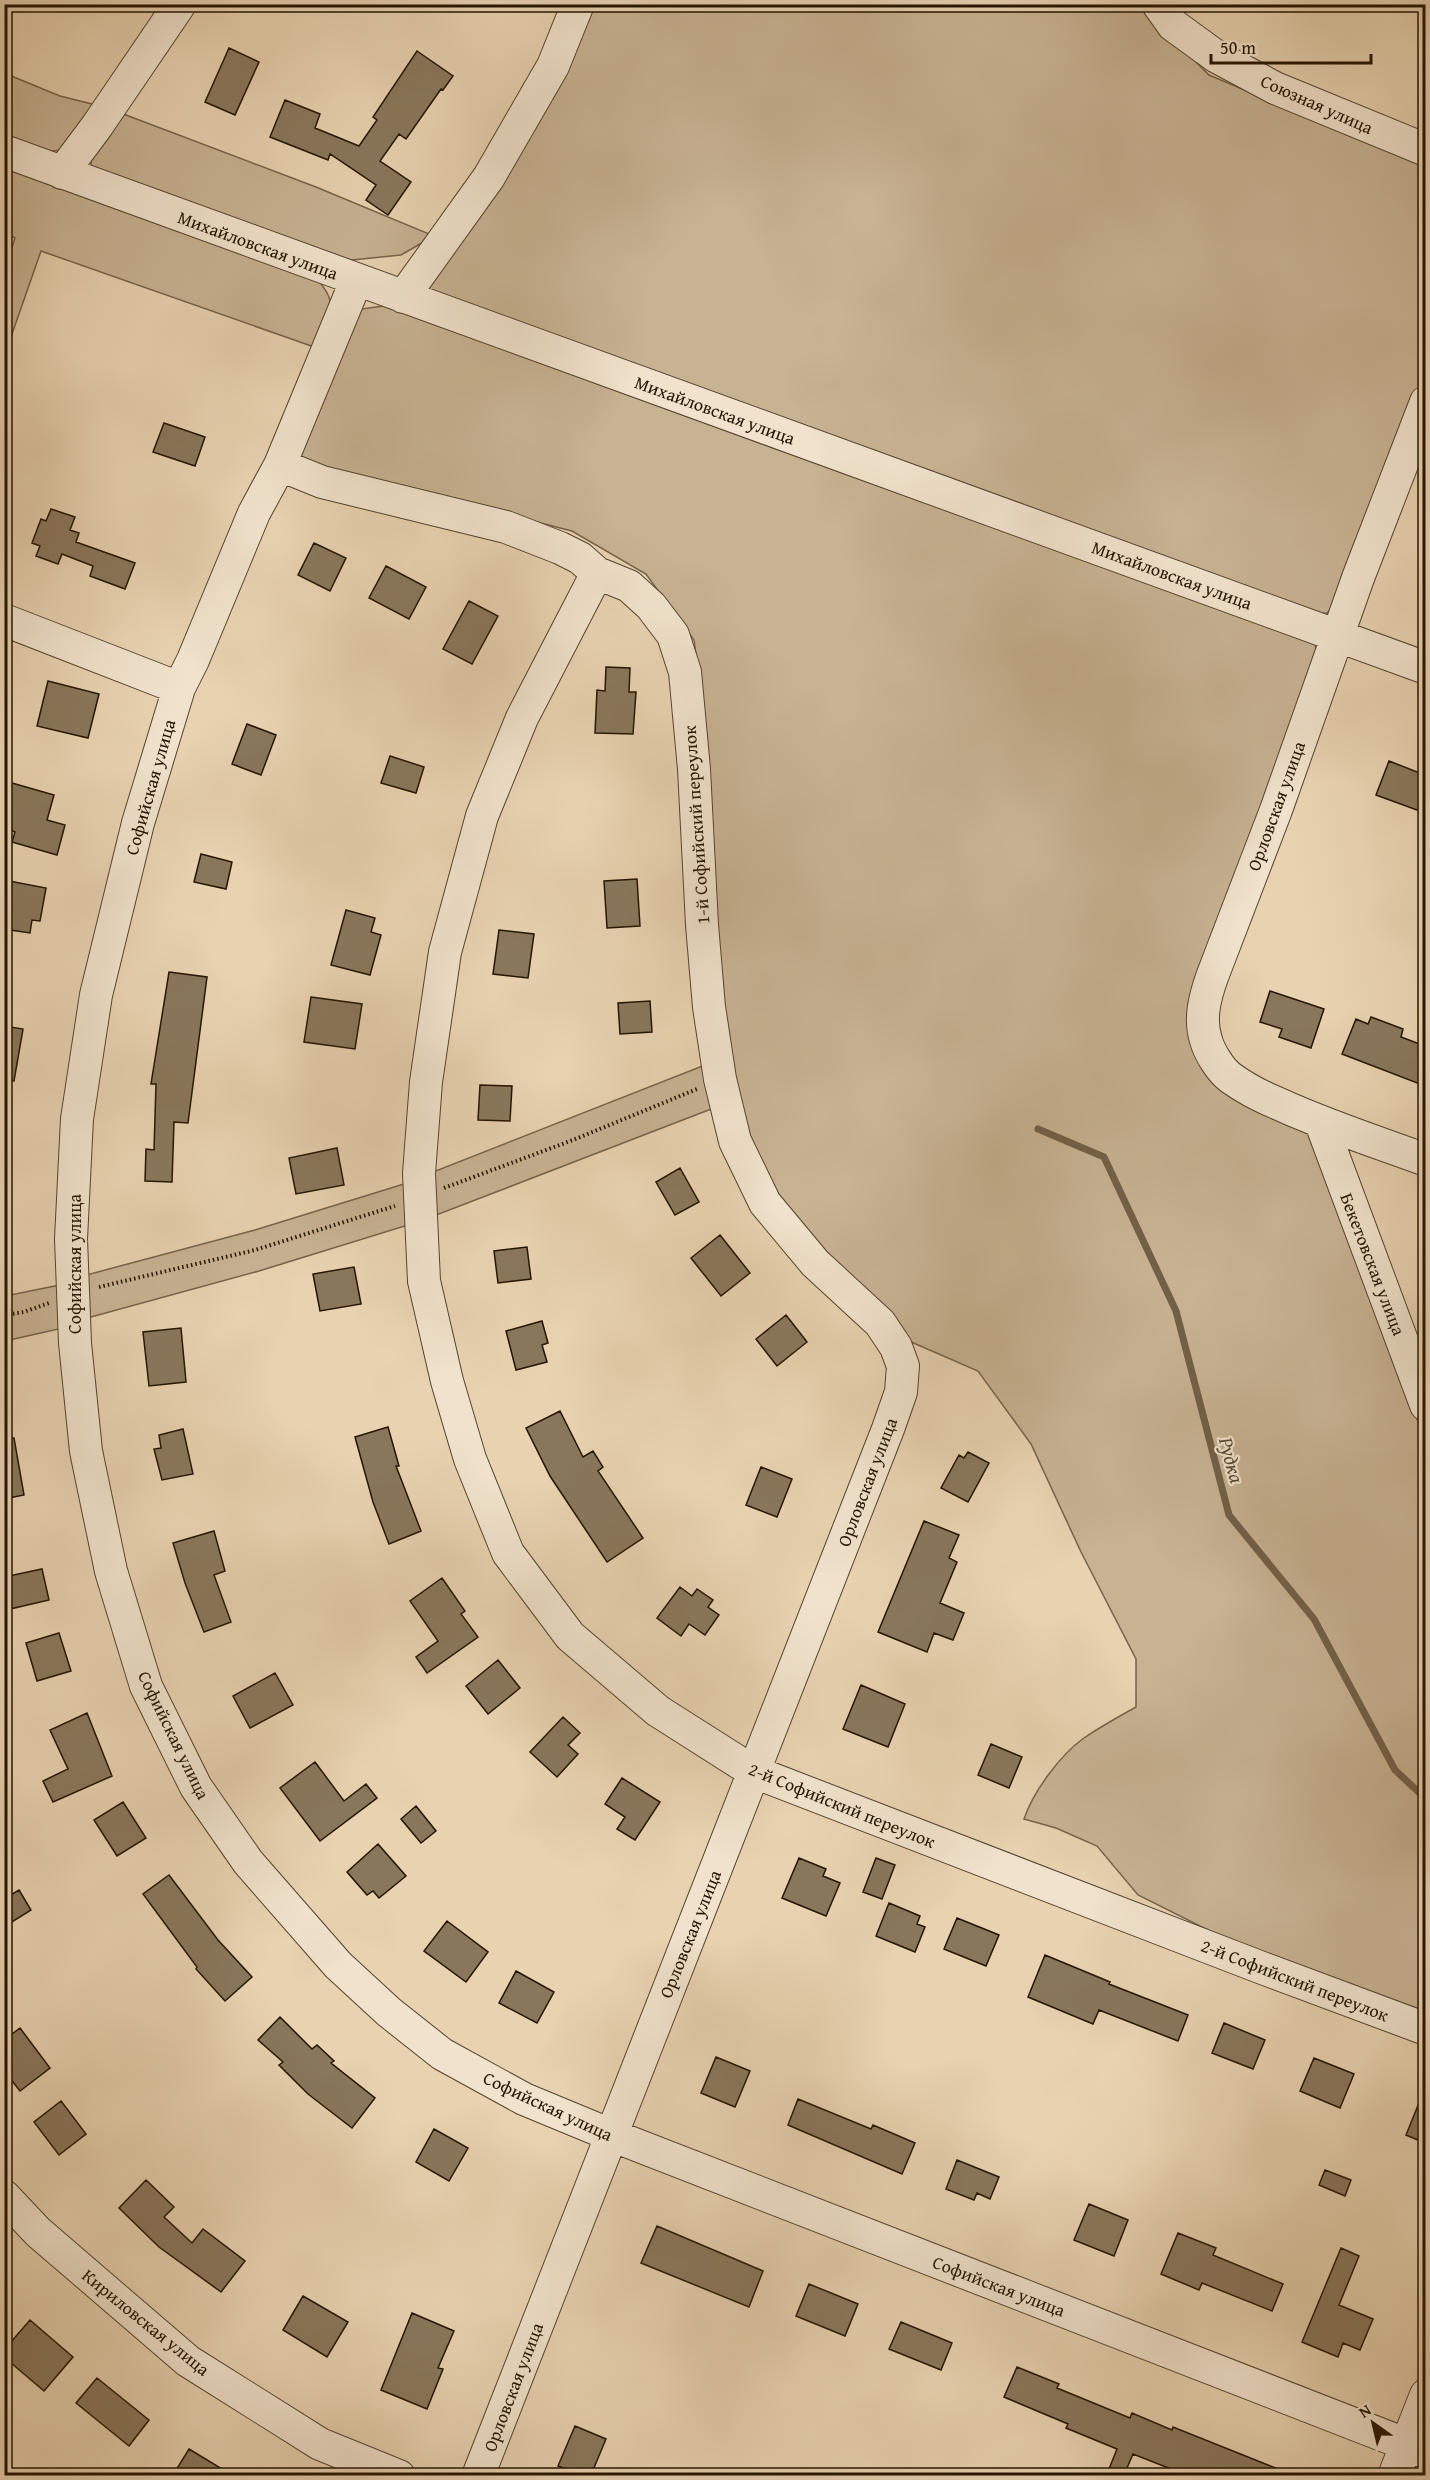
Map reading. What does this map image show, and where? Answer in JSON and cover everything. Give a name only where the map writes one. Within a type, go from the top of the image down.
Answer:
[{"type":"street","points":[[62,173],[180,4]]},
{"type":"street","points":[[403,297],[489,177],[553,66],[578,4]]},
{"type":"street","name":"Союзная улица","points":[[1158,4],[1173,25],[1217,57],[1275,88],[1425,150]]},
{"type":"street","name":"Михайловская улица","points":[[4,151],[356,281],[1338,634],[1425,668]]},
{"type":"street","name":"Софийская улица","points":[[356,281],[280,465],[254,513],[193,660],[179,688],[138,823],[96,995],[77,1119],[71,1239],[75,1343],[86,1451],[111,1571],[146,1686],[196,1787],[248,1862],[338,1965],[389,2012],[442,2054],[524,2099],[611,2135],[1416,2448]]},
{"type":"street","name":"Орловская улица","points":[[1425,402],[1358,578],[1276,810],[1212,977],[1204,1000],[1203,1022],[1206,1041],[1228,1076],[1249,1090],[1321,1123],[1425,1160]]},
{"type":"street","name":"1-й Софийский переулок","points":[[280,465],[322,482],[506,527],[560,548],[580,558],[597,573],[629,586],[651,606],[673,636],[685,672],[694,769],[702,925],[709,1007],[720,1079],[735,1141],[765,1203],[815,1263],[880,1323],[896,1347],[903,1366],[901,1392]]},
{"type":"street","name":"2-й Софийский переулок","points":[[597,573],[522,718],[487,805],[445,952],[426,1082],[420,1173],[424,1281],[447,1381],[470,1459],[508,1552],[570,1636],[658,1712],[754,1772],[1425,2029]]},
{"type":"street","points":[[4,620],[179,688]]},
{"type":"street","name":"Бекетовская улица","points":[[1321,1123],[1425,1405]]},
{"type":"street","name":"Орловская улица","points":[[478,2475],[901,1392]]},
{"type":"street","name":"Кириловская улица","points":[[4,2196],[38,2232],[188,2361],[320,2444],[399,2475]]},
{"type":"street","points":[[1394,2475],[1416,2448],[1425,2395]]},
{"type":"path","points":[[4,1316],[24,1312],[73,1294]]},
{"type":"shaded area","points":[[589,5],[1140,5],[1209,75],[1328,125],[1425,161],[1425,377],[1340,600],[1327,613],[1310,614],[429,290],[436,266]]},
{"type":"shaded area","points":[[4,73],[60,96],[100,106],[79,136],[64,149],[47,151],[29,147],[5,138]]},
{"type":"shaded area","points":[[118,112],[316,187],[434,236],[401,255],[352,260],[293,247],[104,176],[91,165],[92,143]]},
{"type":"shaded area","points":[[5,163],[313,275],[328,294],[331,310],[317,348],[41,251],[5,354],[5,269],[15,238],[5,233]]},
{"type":"shaded area","points":[[383,306],[1315,644],[1318,661],[1187,1016],[1190,1038],[1308,1125],[1404,1388],[1425,1438],[1425,2012],[1232,1942],[1138,1895],[1097,1846],[1056,1828],[1024,1819],[1041,1786],[1075,1745],[1136,1707],[1136,1659],[1081,1552],[1031,1444],[978,1371],[909,1341],[796,1225],[749,1142],[733,1101],[711,929],[701,691],[694,640],[646,574],[572,531],[314,466],[300,458],[298,440],[349,324],[362,309]]},
{"type":"shaded area","points":[[710,1063],[719,1106],[426,1219],[428,1174]]},
{"type":"shaded area","points":[[407,1183],[408,1225],[259,1271],[80,1320],[79,1277],[255,1230]]},
{"type":"shaded area","points":[[60,1285],[63,1328],[5,1341],[5,1296]]},
{"type":"building","points":[[229,48],[259,62],[235,115],[205,102]]},
{"type":"building","points":[[417,51],[453,76],[443,90],[441,89],[406,139],[399,134],[380,161],[411,182],[388,215],[366,200],[376,185],[330,154],[328,160],[270,137],[285,100],[320,114],[315,128],[359,146],[377,120],[373,117]]},
{"type":"building","points":[[164,423],[205,437],[195,466],[153,452]]},
{"type":"building","points":[[51,509],[75,517],[70,530],[79,533],[76,542],[135,563],[125,589],[90,576],[93,566],[62,554],[58,564],[36,556],[40,546],[32,543],[41,519],[46,521]]},
{"type":"building","points":[[314,543],[346,558],[330,591],[298,575]]},
{"type":"building","points":[[386,566],[426,587],[409,619],[369,598]]},
{"type":"building","points":[[469,601],[498,616],[472,664],[443,649]]},
{"type":"building","points":[[606,667],[630,668],[629,692],[636,692],[633,734],[595,733],[597,690],[605,691]]},
{"type":"building","points":[[48,681],[99,694],[88,738],[37,726]]},
{"type":"building","points":[[247,724],[276,735],[261,775],[232,764]]},
{"type":"building","points":[[390,756],[424,767],[416,793],[381,783]]},
{"type":"building","points":[[1389,761],[1425,775],[1425,813],[1376,795]]},
{"type":"building","points":[[12,783],[54,795],[47,820],[65,825],[57,855],[12,842],[15,832],[4,828],[4,806]]},
{"type":"building","points":[[201,854],[232,862],[226,889],[194,882]]},
{"type":"building","points":[[637,879],[640,926],[607,928],[604,881]]},
{"type":"building","points":[[4,880],[46,888],[40,921],[32,920],[30,933],[4,929]]},
{"type":"building","points":[[346,910],[375,918],[371,932],[381,935],[370,975],[331,965]]},
{"type":"building","points":[[499,930],[534,934],[528,978],[493,974]]},
{"type":"building","points":[[169,972],[207,977],[188,1123],[174,1122],[172,1182],[145,1181],[146,1149],[154,1150],[156,1084],[151,1084]]},
{"type":"building","points":[[1270,991],[1324,1009],[1311,1048],[1279,1037],[1282,1029],[1260,1022]]},
{"type":"building","points":[[311,997],[362,1004],[355,1049],[304,1042]]},
{"type":"building","points":[[650,1001],[652,1032],[620,1034],[618,1003]]},
{"type":"building","points":[[1371,1017],[1403,1029],[1401,1037],[1425,1046],[1425,1086],[1342,1054],[1356,1019],[1368,1024]]},
{"type":"building","points":[[4,1026],[23,1029],[14,1081],[4,1080]]},
{"type":"building","points":[[480,1085],[512,1086],[510,1121],[478,1120]]},
{"type":"building","points":[[337,1148],[344,1185],[296,1194],[289,1158]]},
{"type":"building","points":[[680,1168],[699,1202],[675,1215],[656,1182]]},
{"type":"building","points":[[720,1235],[750,1273],[721,1296],[691,1258]]},
{"type":"building","points":[[527,1247],[531,1279],[498,1283],[494,1251]]},
{"type":"building","points":[[354,1267],[361,1304],[320,1311],[313,1274]]},
{"type":"building","points":[[786,1315],[807,1342],[777,1366],[756,1339]]},
{"type":"building","points":[[542,1321],[548,1343],[542,1345],[547,1362],[516,1370],[506,1331]]},
{"type":"building","points":[[181,1328],[186,1382],[149,1386],[143,1332]]},
{"type":"building","points":[[560,1411],[583,1457],[593,1451],[603,1467],[598,1471],[643,1538],[607,1562],[550,1476],[526,1428]]},
{"type":"building","points":[[388,1427],[399,1466],[396,1466],[421,1531],[389,1544],[373,1502],[355,1437]]},
{"type":"building","points":[[183,1429],[193,1474],[162,1480],[154,1449],[161,1448],[159,1435]]},
{"type":"building","points":[[4,1438],[14,1438],[24,1495],[4,1499]]},
{"type":"building","points":[[968,1452],[989,1463],[968,1502],[941,1488],[959,1455],[964,1458]]},
{"type":"building","points":[[761,1467],[792,1479],[777,1517],[746,1505]]},
{"type":"building","points":[[924,1521],[959,1535],[949,1558],[957,1562],[940,1603],[964,1613],[953,1640],[934,1633],[927,1652],[878,1632]]},
{"type":"building","points":[[214,1531],[225,1571],[214,1575],[231,1622],[204,1632],[185,1583],[173,1543]]},
{"type":"building","points":[[42,1569],[49,1600],[10,1609],[4,1577]]},
{"type":"building","points":[[442,1578],[465,1611],[461,1614],[478,1637],[427,1673],[416,1657],[438,1641],[410,1601]]},
{"type":"building","points":[[680,1587],[692,1596],[697,1589],[713,1600],[708,1607],[719,1615],[705,1635],[689,1624],[681,1636],[657,1618]]},
{"type":"building","points":[[59,1633],[71,1671],[37,1681],[26,1643]]},
{"type":"building","points":[[498,1660],[520,1688],[488,1714],[466,1686]]},
{"type":"building","points":[[275,1673],[293,1705],[250,1728],[233,1696]]},
{"type":"building","points":[[861,1685],[905,1704],[888,1747],[843,1729]]},
{"type":"building","points":[[87,1713],[112,1776],[53,1802],[43,1781],[68,1769],[50,1730]]},
{"type":"building","points":[[563,1717],[580,1733],[568,1745],[578,1754],[557,1777],[530,1752]]},
{"type":"building","points":[[991,1744],[1022,1757],[1009,1788],[978,1775]]},
{"type":"building","points":[[315,1762],[344,1801],[366,1784],[377,1798],[320,1841],[280,1788]]},
{"type":"building","points":[[622,1778],[660,1802],[635,1840],[617,1829],[625,1817],[605,1804]]},
{"type":"building","points":[[123,1802],[146,1838],[117,1856],[94,1820]]},
{"type":"building","points":[[416,1806],[436,1831],[421,1843],[401,1819]]},
{"type":"building","points":[[378,1844],[406,1876],[379,1898],[373,1891],[367,1895],[347,1872]]},
{"type":"building","points":[[799,1858],[826,1869],[823,1876],[840,1883],[826,1916],[782,1898]]},
{"type":"building","points":[[876,1858],[895,1865],[882,1899],[863,1892]]},
{"type":"building","points":[[169,1875],[218,1940],[252,1977],[225,2001],[196,1969],[197,1967],[143,1894]]},
{"type":"building","points":[[19,1890],[31,1910],[4,1927],[4,1899]]},
{"type":"building","points":[[889,1903],[920,1916],[917,1924],[925,1927],[915,1952],[876,1936]]},
{"type":"building","points":[[957,1918],[999,1935],[986,1966],[944,1949]]},
{"type":"building","points":[[447,1921],[488,1952],[466,1982],[424,1951]]},
{"type":"building","points":[[1045,1955],[1110,1982],[1109,1984],[1188,2015],[1178,2041],[1099,2010],[1093,2024],[1028,1997]]},
{"type":"building","points":[[516,1971],[554,1992],[537,2023],[499,2003]]},
{"type":"building","points":[[280,2017],[312,2049],[317,2045],[334,2061],[331,2063],[375,2098],[352,2128],[308,2094],[279,2065],[283,2062],[258,2040]]},
{"type":"building","points":[[1224,2023],[1265,2040],[1253,2069],[1212,2053]]},
{"type":"building","points":[[20,2028],[50,2068],[20,2091],[13,2082],[4,2088],[4,2040]]},
{"type":"building","points":[[716,2057],[750,2071],[735,2107],[701,2093]]},
{"type":"building","points":[[1314,2058],[1354,2074],[1340,2108],[1300,2091]]},
{"type":"building","points":[[1425,2088],[1425,2143],[1406,2135]]},
{"type":"building","points":[[798,2099],[871,2129],[873,2125],[915,2143],[902,2174],[788,2125]]},
{"type":"building","points":[[61,2101],[86,2134],[59,2155],[34,2122]]},
{"type":"building","points":[[434,2129],[468,2148],[449,2181],[416,2162]]},
{"type":"building","points":[[957,2160],[999,2177],[990,2199],[977,2193],[974,2200],[946,2189]]},
{"type":"building","points":[[1325,2170],[1351,2180],[1345,2196],[1319,2185]]},
{"type":"building","points":[[146,2180],[174,2207],[164,2217],[192,2243],[203,2229],[245,2261],[221,2292],[159,2247],[119,2208]]},
{"type":"building","points":[[1089,2204],[1128,2220],[1114,2256],[1074,2240]]},
{"type":"building","points":[[657,2226],[763,2271],[749,2307],[641,2263]]},
{"type":"building","points":[[1178,2233],[1216,2248],[1213,2255],[1283,2284],[1272,2311],[1202,2283],[1199,2290],[1161,2274]]},
{"type":"building","points":[[1341,2248],[1359,2256],[1339,2305],[1373,2319],[1360,2350],[1343,2343],[1338,2357],[1302,2342]]},
{"type":"building","points":[[809,2284],[858,2304],[845,2336],[796,2316]]},
{"type":"building","points":[[303,2296],[348,2322],[327,2357],[283,2330]]},
{"type":"building","points":[[412,2313],[454,2331],[438,2368],[443,2369],[427,2409],[381,2390]]},
{"type":"building","points":[[30,2320],[73,2357],[44,2391],[4,2357],[4,2350]]},
{"type":"building","points":[[901,2322],[952,2343],[941,2370],[889,2349]]},
{"type":"building","points":[[1017,2367],[1059,2384],[1057,2388],[1130,2418],[1132,2413],[1172,2430],[1173,2427],[1293,2475],[1186,2475],[1133,2454],[1124,2475],[1109,2469],[1117,2449],[1066,2428],[1068,2424],[1004,2397]]},
{"type":"building","points":[[97,2378],[149,2420],[129,2446],[76,2403]]},
{"type":"building","points":[[575,2426],[606,2439],[591,2475],[582,2475],[558,2466]]},
{"type":"building","points":[[189,2449],[232,2475],[173,2475]]},
{"type":"waterway","name":"Рудка","points":[[1038,1129],[1104,1157],[1176,1311],[1229,1515],[1314,1619],[1395,1770],[1426,1799]]}]
